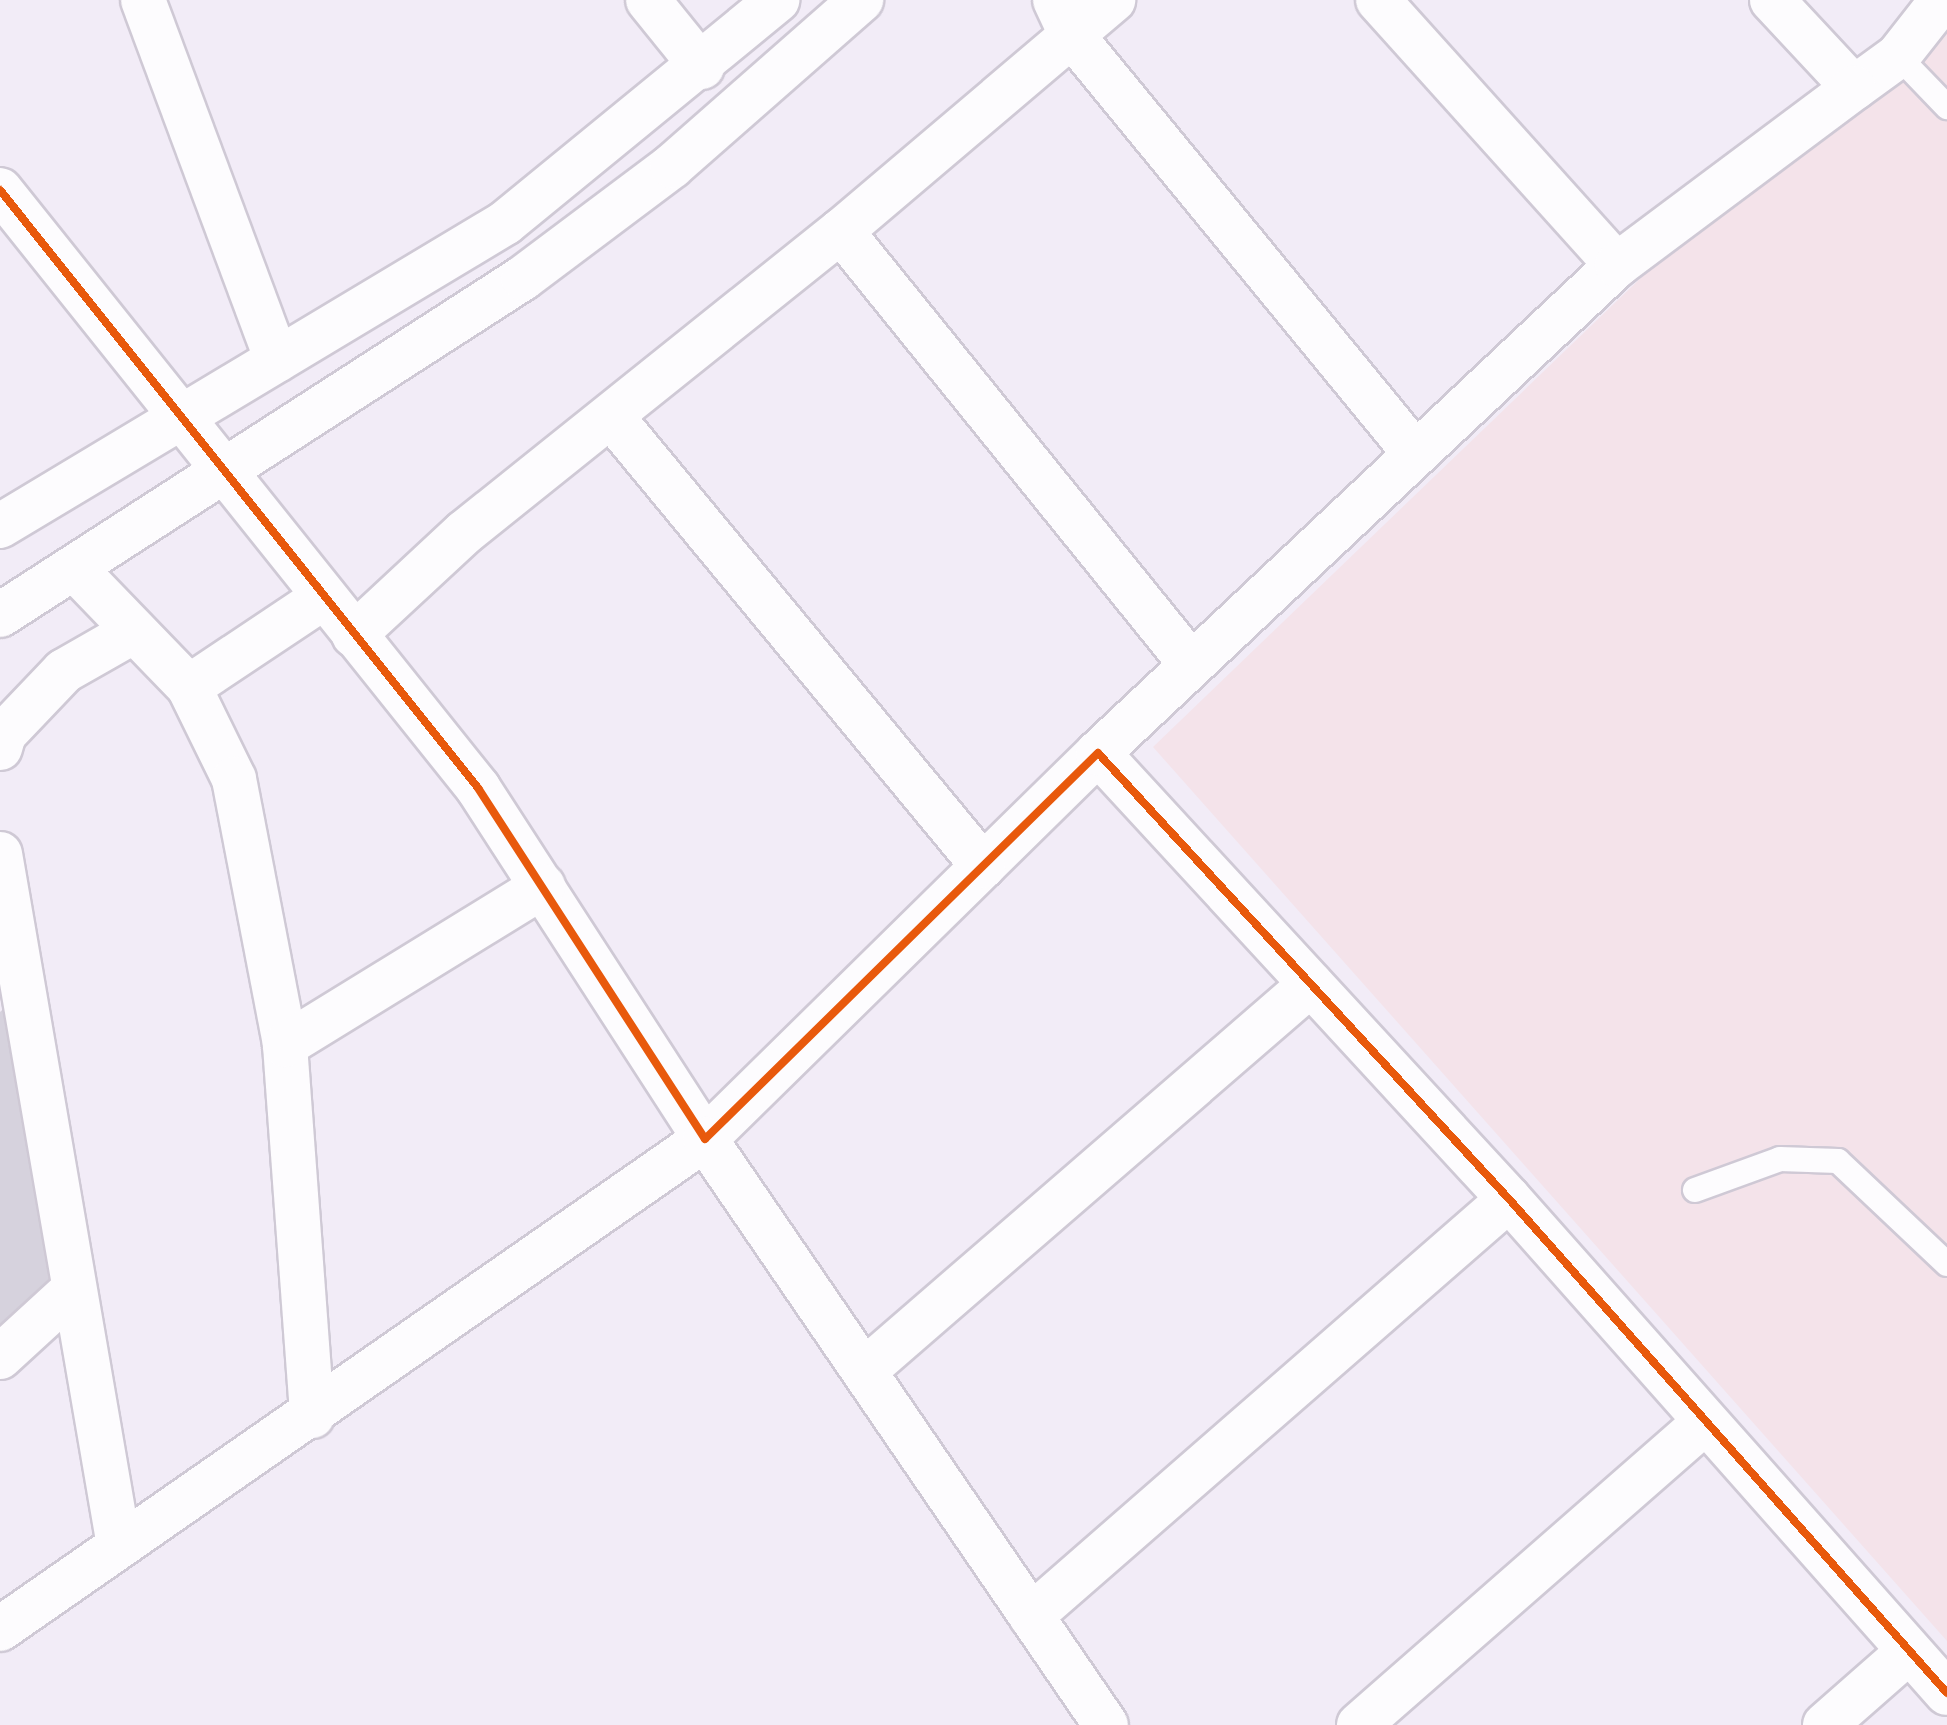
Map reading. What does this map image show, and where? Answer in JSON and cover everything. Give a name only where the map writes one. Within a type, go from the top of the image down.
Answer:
[{"type":"street","points":[[143,0],[277,360]]},
{"type":"street","points":[[648,0],[702,67]]},
{"type":"street","points":[[0,526],[505,223],[702,67],[777,0]]},
{"type":"street","points":[[0,615],[77,571],[228,474],[635,194],[861,0]]},
{"type":"street","points":[[354,635],[465,532],[841,231],[1063,17],[1113,0]]},
{"type":"street","points":[[1378,0],[1617,265]]},
{"type":"street","points":[[1772,0],[1854,88]]},
{"type":"street","points":[[0,1629],[312,1416],[705,1139],[1098,753],[1414,452],[1617,265],[1898,56],[1942,0]]},
{"type":"street","points":[[1063,17],[1414,452]]},
{"type":"street","points":[[0,190],[185,413],[228,474],[324,597],[478,788],[705,1139],[1106,1725]]},
{"type":"street","points":[[841,231],[1191,664]]},
{"type":"street","points":[[611,416],[983,866]]},
{"type":"street","points":[[77,571],[189,687],[234,779],[285,1045],[312,1416]]},
{"type":"street","points":[[189,687],[324,597]]},
{"type":"street","points":[[0,748],[4,734],[64,671],[134,631]]},
{"type":"street","points":[[1098,753],[1509,1199],[1704,1423],[1947,1693]]},
{"type":"street","points":[[0,854],[9,961],[119,1546]]},
{"type":"street","points":[[285,1045],[543,886]]},
{"type":"street","points":[[864,1371],[1311,984]]},
{"type":"street","points":[[1031,1616],[1509,1199]]},
{"type":"street","points":[[0,1357],[72,1291]]},
{"type":"street","points":[[1359,1725],[1704,1423]]},
{"type":"street","points":[[1825,1725],[1908,1652]]},
{"type":"lane","points":[[1898,56],[1947,107]]},
{"type":"lane","points":[[1695,1190],[1780,1159],[1838,1161],[1947,1264]]},
{"type":"shaded area","points":[[1930,0],[1947,0],[1947,1641],[1153,747]]},
{"type":"building","points":[[20,994],[70,1286],[0,1349],[0,1012]]},
{"type":"cycle path","points":[[0,190],[478,788],[705,1139],[1098,753],[1509,1199],[1947,1693]]}]
